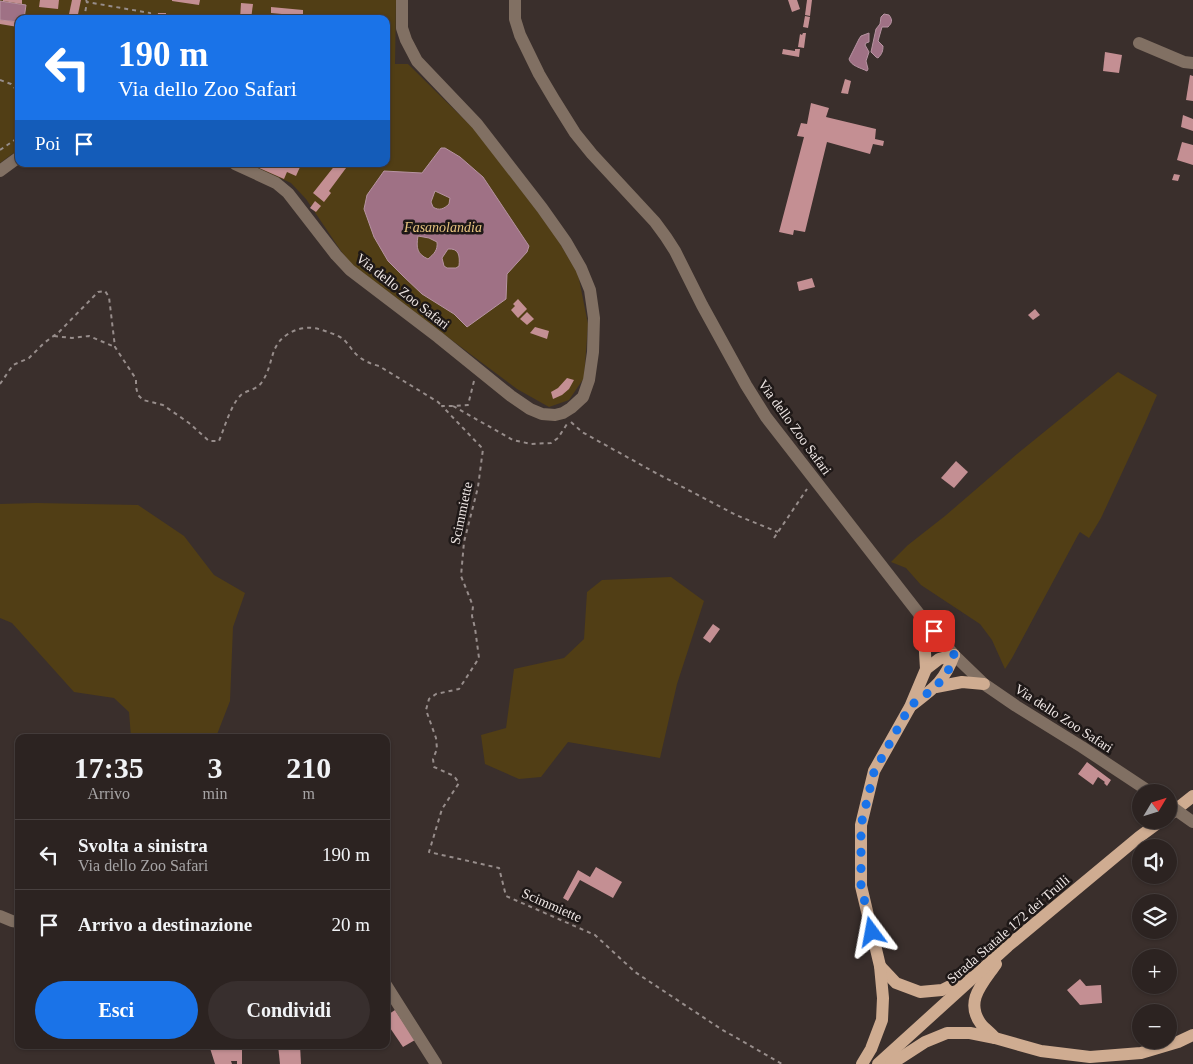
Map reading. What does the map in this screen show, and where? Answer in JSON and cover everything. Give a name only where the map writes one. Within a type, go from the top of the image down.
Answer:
[{"type":"main road","points":[[862,1064],[871,1049],[882,1020],[883,998],[880,966],[861,886],[861,825],[874,772],[910,706],[926,669],[924,619]]},
{"type":"main road","points":[[926,669],[939,659],[954,654]]},
{"type":"main road","points":[[910,706],[936,687],[949,669],[954,654]]},
{"type":"main road","points":[[936,687],[962,682],[984,684]]},
{"type":"main road","points":[[1178,808],[1193,796]]},
{"type":"main road","name":"Strada Statale 172 dei Trulli","points":[[878,1064],[1008,946],[1150,829]]},
{"type":"main road","points":[[995,1038],[981,1024],[975,1013],[974,1004],[976,993],[1008,946]]},
{"type":"main road","points":[[880,966],[896,983],[920,992],[942,990],[984,968]]},
{"type":"main road","points":[[891,1064],[925,1042],[947,1033],[970,1033],[1041,1051],[1090,1057],[1141,1053],[1178,1042],[1193,1035]]},
{"type":"street","name":"Via dello Zoo Safari","points":[[241,167],[276,183],[288,193],[350,270],[530,409],[542,414],[563,413],[583,397],[590,380],[594,318],[590,290],[581,268],[566,242],[542,208],[477,124],[417,60],[402,28],[402,0]]},
{"type":"street","name":"Via dello Zoo Safari","points":[[515,0],[515,19],[520,35],[539,74],[570,125],[592,154],[655,222],[666,237],[746,385],[766,417],[924,619],[954,654],[984,684],[1137,784]]},
{"type":"street","points":[[1139,43],[1184,62],[1193,63]]},
{"type":"street","points":[[0,171],[15,159]]},
{"type":"street","points":[[1178,811],[1193,822]]},
{"type":"street","points":[[0,916],[15,921]]},
{"type":"street","points":[[390,991],[436,1064]]},
{"type":"path","points":[[85,15],[87,1],[150,13],[150,15]]},
{"type":"path","points":[[0,80],[11,84],[15,88]]},
{"type":"path","points":[[0,150],[15,140]]},
{"type":"path","points":[[0,384],[13,365],[29,358],[71,320],[98,292],[105,291],[109,297],[115,347],[136,379],[138,395],[144,400],[163,405],[189,423],[209,441],[219,441],[240,395],[254,390],[261,384],[278,342],[288,334],[299,329],[311,327],[321,329],[342,338],[359,357],[368,363],[378,366],[442,406],[468,405],[478,369]]},
{"type":"path","points":[[54,336],[72,338],[89,336],[115,347]]},
{"type":"path","name":"Scimmiette","points":[[442,406],[482,449],[478,487],[464,542],[461,576],[474,606],[472,616],[479,658],[459,689],[436,694],[429,699],[426,710],[436,738],[437,750],[433,759],[434,767],[454,776],[459,783],[442,809],[429,852],[499,868],[506,896],[595,935],[635,972],[721,1030],[782,1064]]},
{"type":"path","points":[[453,406],[513,440],[531,444],[551,443],[558,438],[570,420],[582,432],[654,472],[736,514],[778,532]]},
{"type":"path","points":[[774,538],[814,478]]},
{"type":"green space","name":"Fasanolandia","points":[[0,0],[396,0],[395,64],[408,64],[476,131],[553,232],[578,274],[588,324],[584,378],[569,400],[549,407],[517,389],[353,266],[306,199],[291,183],[256,167],[390,167],[390,15],[15,15],[15,152],[0,163]]},
{"type":"green space","points":[[1118,372],[1157,395],[1101,518],[1089,538],[1080,532],[1078,535],[1005,669],[992,640],[980,624],[921,585],[906,568],[891,562],[908,545]]},
{"type":"green space","points":[[0,504],[138,505],[184,536],[214,575],[245,593],[233,627],[230,701],[217,734],[131,734],[129,712],[114,698],[74,692],[12,623],[0,618]]},
{"type":"green space","points":[[671,577],[704,601],[677,684],[660,758],[568,742],[541,777],[519,779],[485,764],[481,735],[506,728],[514,669],[564,658],[584,639],[587,592],[602,580]]},
{"type":"shaded area","points":[[0,1],[26,5],[25,15],[15,15],[15,22],[0,20]]},
{"type":"shaded area","points":[[884,14],[889,15],[891,21],[888,27],[882,27],[878,41],[883,46],[883,49],[878,58],[871,52],[876,29]]},
{"type":"shaded area","points":[[869,33],[869,42],[865,45],[869,52],[866,61],[867,71],[854,65],[849,59],[861,36]]},
{"type":"shaded area","points":[[441,148],[445,148],[460,157],[483,177],[529,246],[527,252],[507,274],[506,299],[467,327],[454,314],[422,294],[388,261],[374,237],[364,209],[367,195],[384,171],[422,173]],"holes":[[[435,191],[450,198],[449,204],[441,209],[433,207],[431,202]],[[418,236],[437,242],[435,252],[428,259],[419,253],[417,247]],[[448,249],[457,251],[459,266],[447,268],[444,266],[442,258]]]},
{"type":"building","points":[[22,0],[22,4],[3,1]]},
{"type":"building","points":[[40,0],[59,0],[58,9],[39,7]]},
{"type":"building","points":[[72,0],[81,0],[78,15],[69,15]]},
{"type":"building","points":[[172,0],[200,0],[199,5]]},
{"type":"building","points":[[788,0],[797,0],[800,9],[792,12]]},
{"type":"building","points":[[807,0],[812,0],[810,16],[805,15]]},
{"type":"building","points":[[241,3],[253,4],[252,15],[240,15]]},
{"type":"building","points":[[271,7],[303,10],[303,15],[271,13]]},
{"type":"building","points":[[158,13],[166,13],[166,15],[158,15]]},
{"type":"building","points":[[805,16],[810,17],[808,28],[803,27]]},
{"type":"building","points":[[0,20],[15,22],[15,26],[0,24]]},
{"type":"building","points":[[806,33],[804,48],[798,47],[800,34],[802,35]]},
{"type":"building","points":[[783,49],[795,51],[795,49],[800,49],[799,57],[782,54]]},
{"type":"building","points":[[1105,52],[1122,55],[1119,73],[1103,71]]},
{"type":"building","points":[[1190,75],[1193,76],[1193,101],[1186,100]]},
{"type":"building","points":[[845,79],[851,81],[848,94],[841,93]]},
{"type":"building","points":[[811,103],[829,108],[826,117],[876,129],[875,139],[884,141],[883,146],[873,144],[870,154],[827,142],[805,232],[794,230],[793,235],[779,232],[804,137],[797,136],[801,123],[807,124]]},
{"type":"building","points":[[1183,115],[1193,119],[1193,131],[1181,127]]},
{"type":"building","points":[[1182,142],[1193,145],[1193,165],[1177,160]]},
{"type":"building","points":[[257,167],[300,167],[296,176],[287,172],[284,179]]},
{"type":"building","points":[[334,167],[347,167],[329,191],[331,193],[324,202],[313,193]]},
{"type":"building","points":[[1174,174],[1180,175],[1178,181],[1172,180]]},
{"type":"building","points":[[315,201],[321,206],[316,212],[310,208]]},
{"type":"building","points":[[812,278],[815,287],[799,291],[797,282]]},
{"type":"building","points":[[518,299],[527,309],[518,318],[511,310],[515,306],[513,304]]},
{"type":"building","points":[[1035,309],[1040,315],[1033,320],[1028,315]]},
{"type":"building","points":[[527,312],[534,319],[527,325],[520,319]]},
{"type":"building","points":[[535,327],[549,331],[547,339],[530,333]]},
{"type":"building","points":[[567,378],[574,380],[569,389],[553,399],[551,392],[558,388]]},
{"type":"building","points":[[956,461],[968,472],[954,488],[941,478]]},
{"type":"building","points":[[713,624],[720,629],[710,643],[703,638]]},
{"type":"building","points":[[1087,762],[1111,780],[1107,786],[1098,777],[1093,785],[1078,774]]},
{"type":"building","points":[[596,867],[622,882],[613,898],[580,880],[568,901],[563,898],[578,870],[590,877]]},
{"type":"building","points":[[1080,979],[1086,986],[1101,985],[1102,1003],[1080,1005],[1067,990]]},
{"type":"building","points":[[395,1010],[415,1040],[403,1047],[390,1028],[390,1013]]},
{"type":"building","points":[[210,1049],[242,1049],[242,1064],[237,1064],[237,1061],[231,1061],[232,1064],[215,1064]]},
{"type":"building","points":[[278,1049],[300,1049],[301,1064],[280,1064]]},
{"type":"route","points":[[872,932],[861,886],[861,825],[874,772],[910,706],[936,687],[949,669],[954,654],[934,631]]}]
